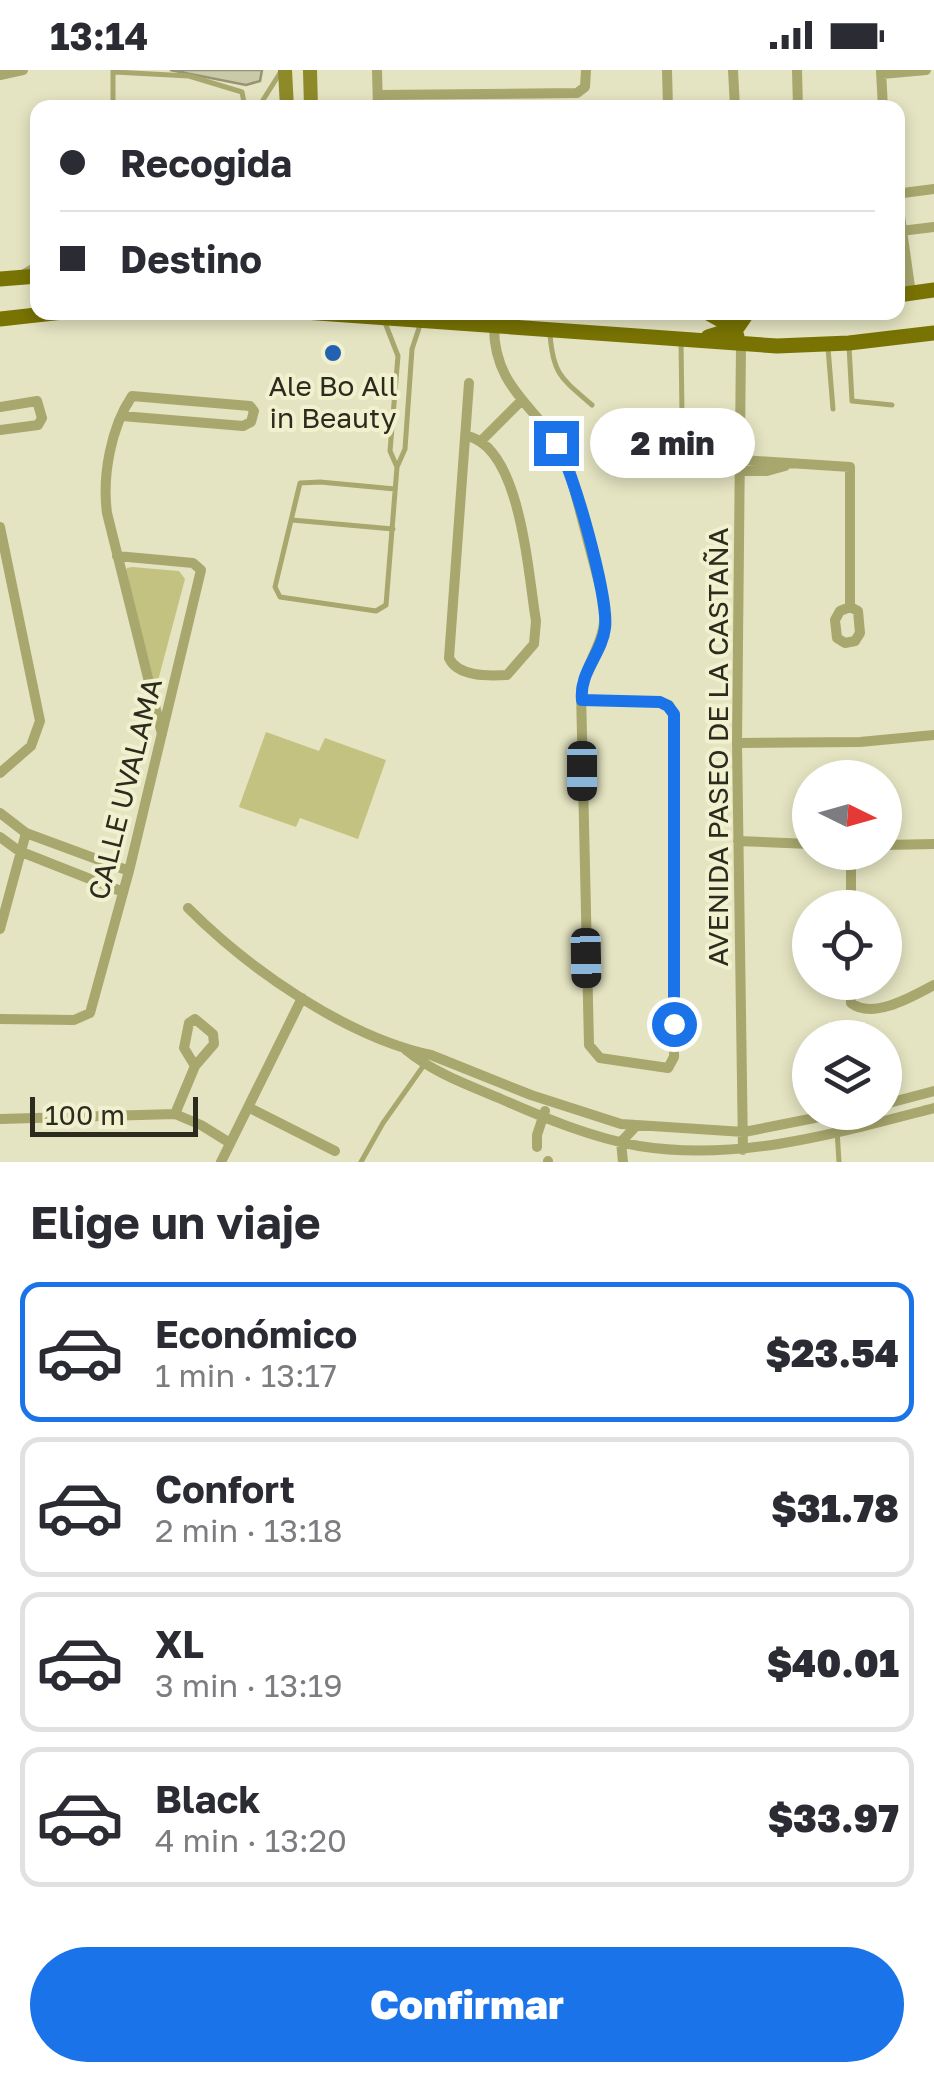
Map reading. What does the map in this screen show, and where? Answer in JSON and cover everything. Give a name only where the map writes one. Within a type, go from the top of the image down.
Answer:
[{"type":"main road","points":[[283,70],[286,100]]},
{"type":"main road","points":[[310,70],[311,100]]},
{"type":"main road","points":[[905,295],[934,290]]},
{"type":"main road","points":[[0,318],[30,315]]},
{"type":"main road","points":[[409,320],[431,320]]},
{"type":"main road","points":[[458,320],[550,331],[685,340],[737,337],[828,345],[934,333]]},
{"type":"main road","points":[[716,320],[737,337]]},
{"type":"main road","points":[[737,337],[744,320]]},
{"type":"street","points":[[0,75],[23,70]]},
{"type":"street","points":[[376,70],[378,100]]},
{"type":"street","points":[[403,100],[578,93],[585,87],[586,70]]},
{"type":"street","points":[[667,70],[668,100]]},
{"type":"street","points":[[733,70],[734,100]]},
{"type":"street","points":[[797,70],[798,100]]},
{"type":"street","points":[[884,100],[882,72],[926,70]]},
{"type":"street","points":[[905,193],[934,189]]},
{"type":"street","points":[[905,231],[934,227]]},
{"type":"street","points":[[494,327],[497,360],[523,404],[567,462],[605,606],[605,628],[583,679],[582,700],[588,1046],[600,1058],[668,1068],[674,1057],[674,714],[660,702],[582,700]]},
{"type":"street","name":"AVENIDA PASEO DE LA CASTAÑA","points":[[737,337],[741,426],[737,743],[743,1150]]},
{"type":"street","points":[[466,436],[482,440],[510,482],[536,621],[534,644],[507,675],[462,672],[449,658],[469,383]]},
{"type":"street","points":[[122,416],[243,426],[251,422],[254,411],[250,406],[135,395],[128,399],[122,416],[105,490],[117,556],[162,735]]},
{"type":"street","points":[[0,407],[37,401],[42,418],[38,424],[0,430]]},
{"type":"street","points":[[482,440],[523,404]]},
{"type":"street","points":[[741,465],[774,461],[786,465],[850,467],[850,607]]},
{"type":"street","points":[[0,526],[40,721],[31,746],[0,773]]},
{"type":"street","name":"CALLE UVALAMA","points":[[0,1019],[74,1020],[90,1013],[123,892],[201,568],[193,563],[117,556]]},
{"type":"street","points":[[737,743],[860,742],[934,736]]},
{"type":"street","points":[[0,814],[26,833],[128,871]]},
{"type":"street","points":[[0,928],[26,833]]},
{"type":"street","points":[[0,837],[19,851],[123,892]]},
{"type":"street","points":[[738,840],[792,843]]},
{"type":"street","points":[[902,845],[934,844]]},
{"type":"street","points":[[188,908],[223,943],[302,998],[543,1116],[622,1142],[743,1150],[839,1132],[934,1108]]},
{"type":"street","points":[[902,999],[934,986]]},
{"type":"street","points":[[221,1162],[302,998]]},
{"type":"street","points":[[852,1000],[864,1010],[900,1000]]},
{"type":"street","points":[[428,1060],[608,1121],[636,1126],[744,1132],[792,1122]]},
{"type":"street","points":[[175,1114],[195,1066]]},
{"type":"street","points":[[902,1099],[934,1091]]},
{"type":"street","points":[[537,1147],[549,1100]]},
{"type":"street","points":[[250,1108],[334,1150]]},
{"type":"street","points":[[0,1119],[175,1114],[230,1143]]},
{"type":"street","points":[[623,1162],[622,1142],[636,1126]]},
{"type":"street","points":[[666,1162],[680,1148]]},
{"type":"lane","points":[[263,100],[283,70]]},
{"type":"lane","points":[[114,100],[113,71],[204,78],[242,92],[244,100]]},
{"type":"lane","points":[[384,320],[398,356],[390,451],[397,467]]},
{"type":"lane","points":[[395,489],[300,483],[275,587],[280,597],[376,611],[388,600],[397,467],[405,449],[412,349],[422,321]]},
{"type":"lane","points":[[550,331],[552,363],[559,376],[592,405]]},
{"type":"lane","points":[[685,340],[682,415],[694,424],[741,426]]},
{"type":"lane","points":[[848,343],[852,401],[892,405]]},
{"type":"lane","points":[[828,345],[833,409]]},
{"type":"lane","points":[[395,392],[410,394]]},
{"type":"lane","points":[[292,520],[394,529]]},
{"type":"lane","points":[[361,1162],[383,1123],[428,1060]]},
{"type":"lane","points":[[839,1132],[839,1162]]},
{"type":"shaded area","points":[[132,567],[179,571],[185,579],[156,688],[124,573]]},
{"type":"shaded area","points":[[266,732],[319,751],[325,738],[386,760],[358,839],[300,818],[296,827],[239,807]]},
{"type":"building","points":[[170,70],[262,70],[260,81],[246,85]]},
{"type":"place","name":"Ale Bo All in Beauty","points":[[333,353]]},
{"type":"route","points":[[556,443],[572,477],[605,606],[605,628],[583,679],[582,700],[660,702],[674,714],[674,1024]]}]
